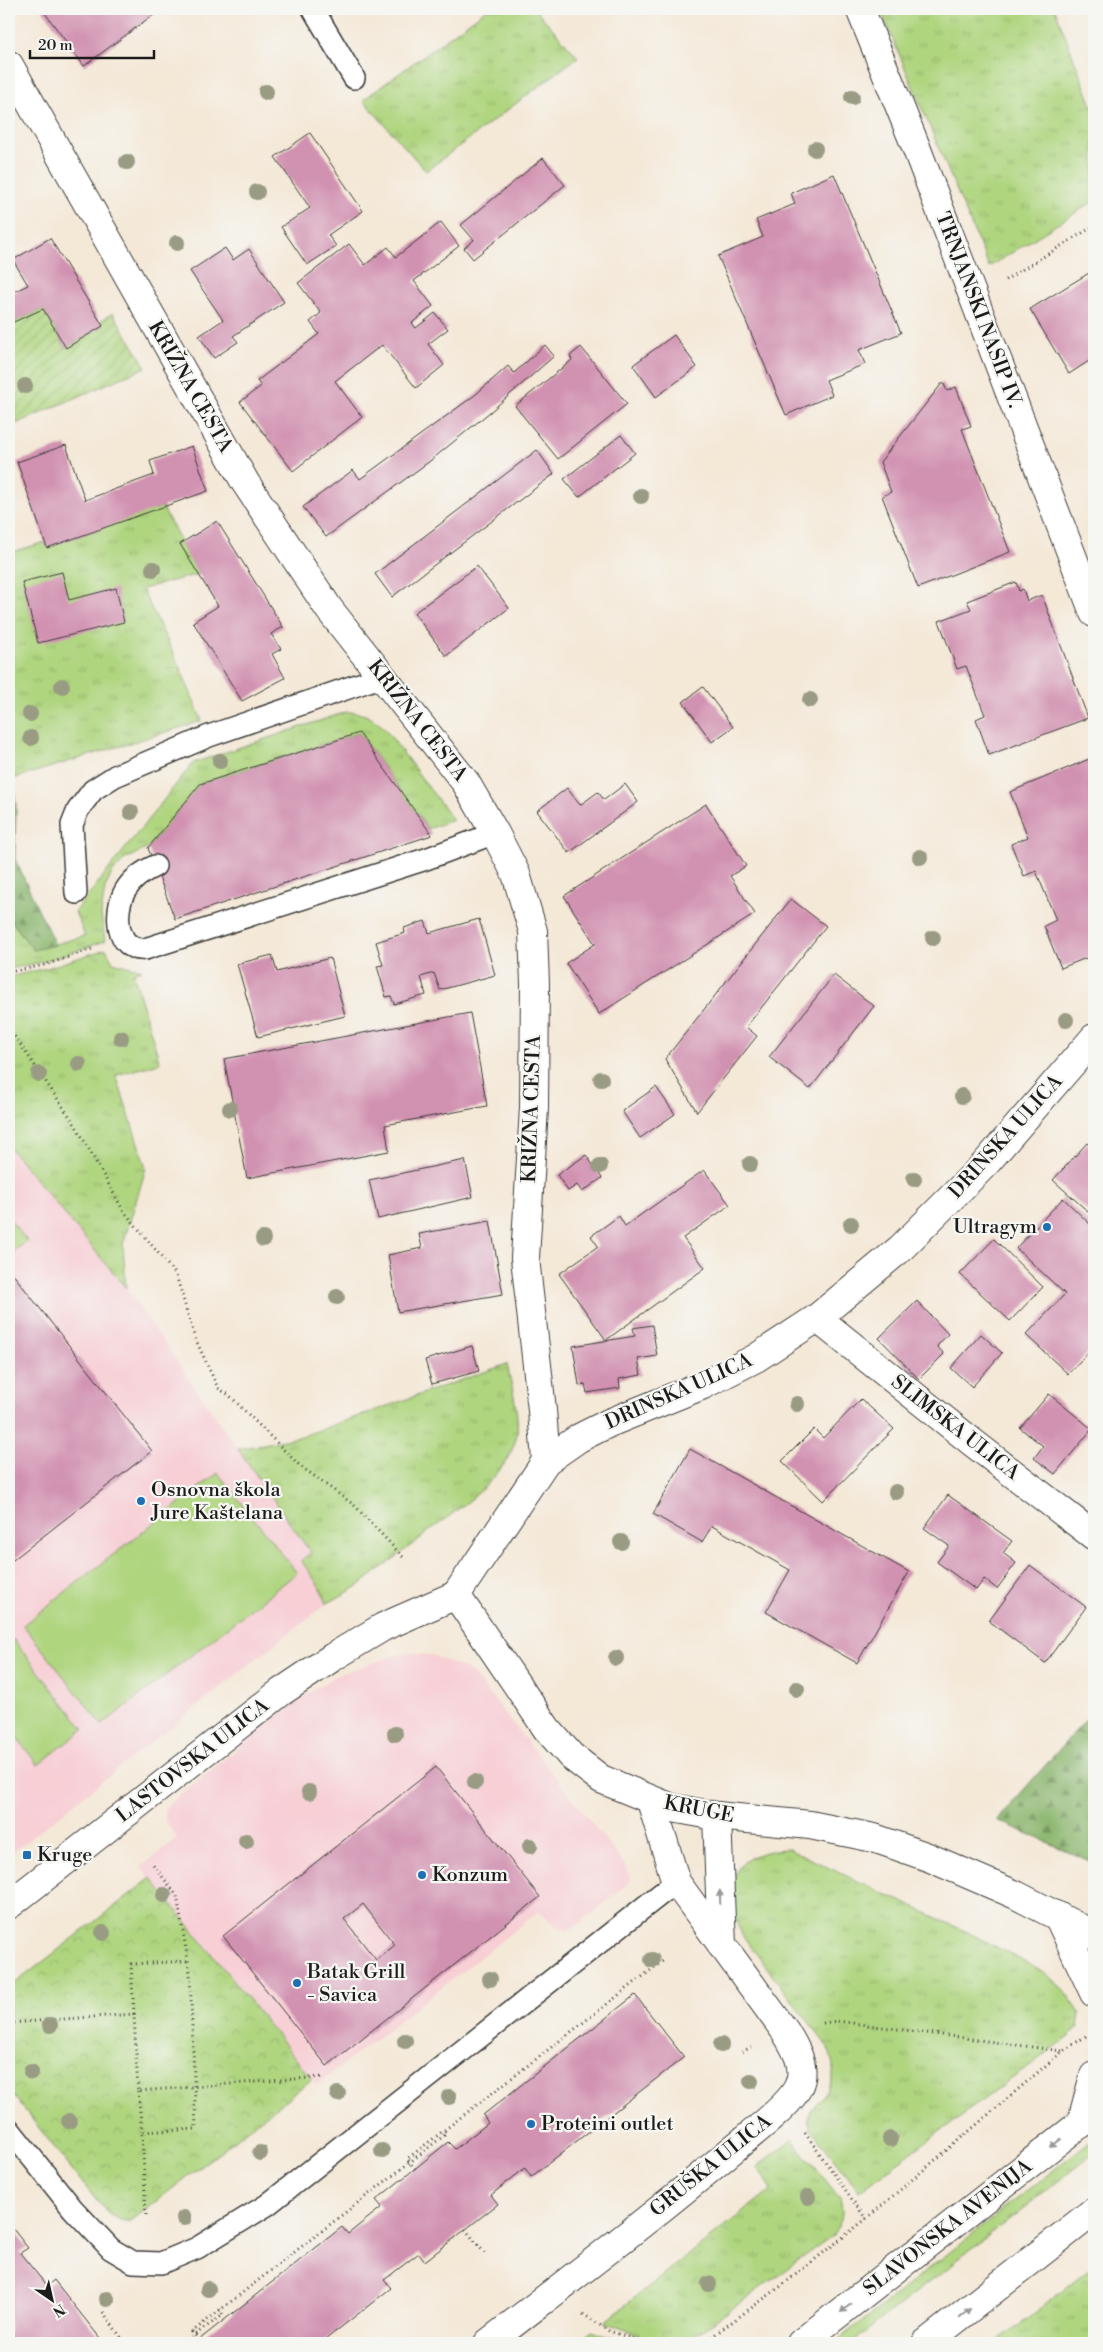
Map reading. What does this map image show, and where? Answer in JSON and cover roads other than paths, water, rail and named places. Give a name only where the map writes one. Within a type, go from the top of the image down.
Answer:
[{"type":"street","name":"TRNJANSKI NASIP IV.","points":[[860,9],[974,298],[1094,613]]},
{"type":"street","name":"KRIŽNA CESTA","points":[[9,65],[245,482],[329,609],[466,783],[496,833],[516,874],[533,931],[535,984],[534,1108],[525,1258],[546,1462]]},
{"type":"street","name":"DRINSKA ULICA","points":[[456,1595],[546,1462],[579,1438],[609,1423],[703,1385],[756,1358],[817,1318],[901,1248],[986,1163],[1094,1038]]},
{"type":"street","name":"SLIMSKA ULICA","points":[[817,1318],[972,1442],[1094,1536]]},
{"type":"street","name":"LASTOVSKA ULICA","points":[[9,1905],[281,1692],[333,1657],[383,1627],[456,1595]]},
{"type":"street","name":"KRUGE","points":[[456,1595],[547,1729],[571,1756],[601,1778],[672,1808],[717,1816],[810,1825],[874,1838],[928,1857],[1016,1895],[1094,1934]]},
{"type":"street","name":"GRUŠKA ULICA","points":[[488,2343],[719,2161],[777,2112],[798,2087],[802,2066],[785,2030],[676,1882],[651,1800]]},
{"type":"street","points":[[717,1816],[722,1946]]},
{"type":"street","points":[[1058,1916],[1094,1993]]},
{"type":"street","points":[[1087,2118],[1094,2076]]},
{"type":"street","name":"SLAVONSKA AVENIJA","points":[[801,2343],[1087,2118]]},
{"type":"street","points":[[926,2343],[1094,2211]]},
{"type":"lane","points":[[313,9],[354,78]]},
{"type":"lane","points":[[76,893],[72,825],[78,810],[93,790],[115,776],[209,736],[383,676]]},
{"type":"lane","points":[[155,866],[133,880],[120,901],[118,918],[123,938],[132,948],[145,949],[426,859],[496,833]]},
{"type":"lane","points":[[9,2129],[73,2209],[111,2249],[133,2262],[161,2263],[197,2248],[267,2205],[676,1882]]},
{"type":"place","name":"Ultragym","points":[[1047,1227]]},
{"type":"place","name":"Osnovna škola Jure Kaštelana","points":[[141,1501]]},
{"type":"place","name":"Kruge","points":[[27,1855]]},
{"type":"place","name":"Konzum","points":[[422,1875]]},
{"type":"place","name":"Batak Grill - Savica","points":[[297,1983]]},
{"type":"place","name":"Proteini outlet","points":[[531,2124]]}]
